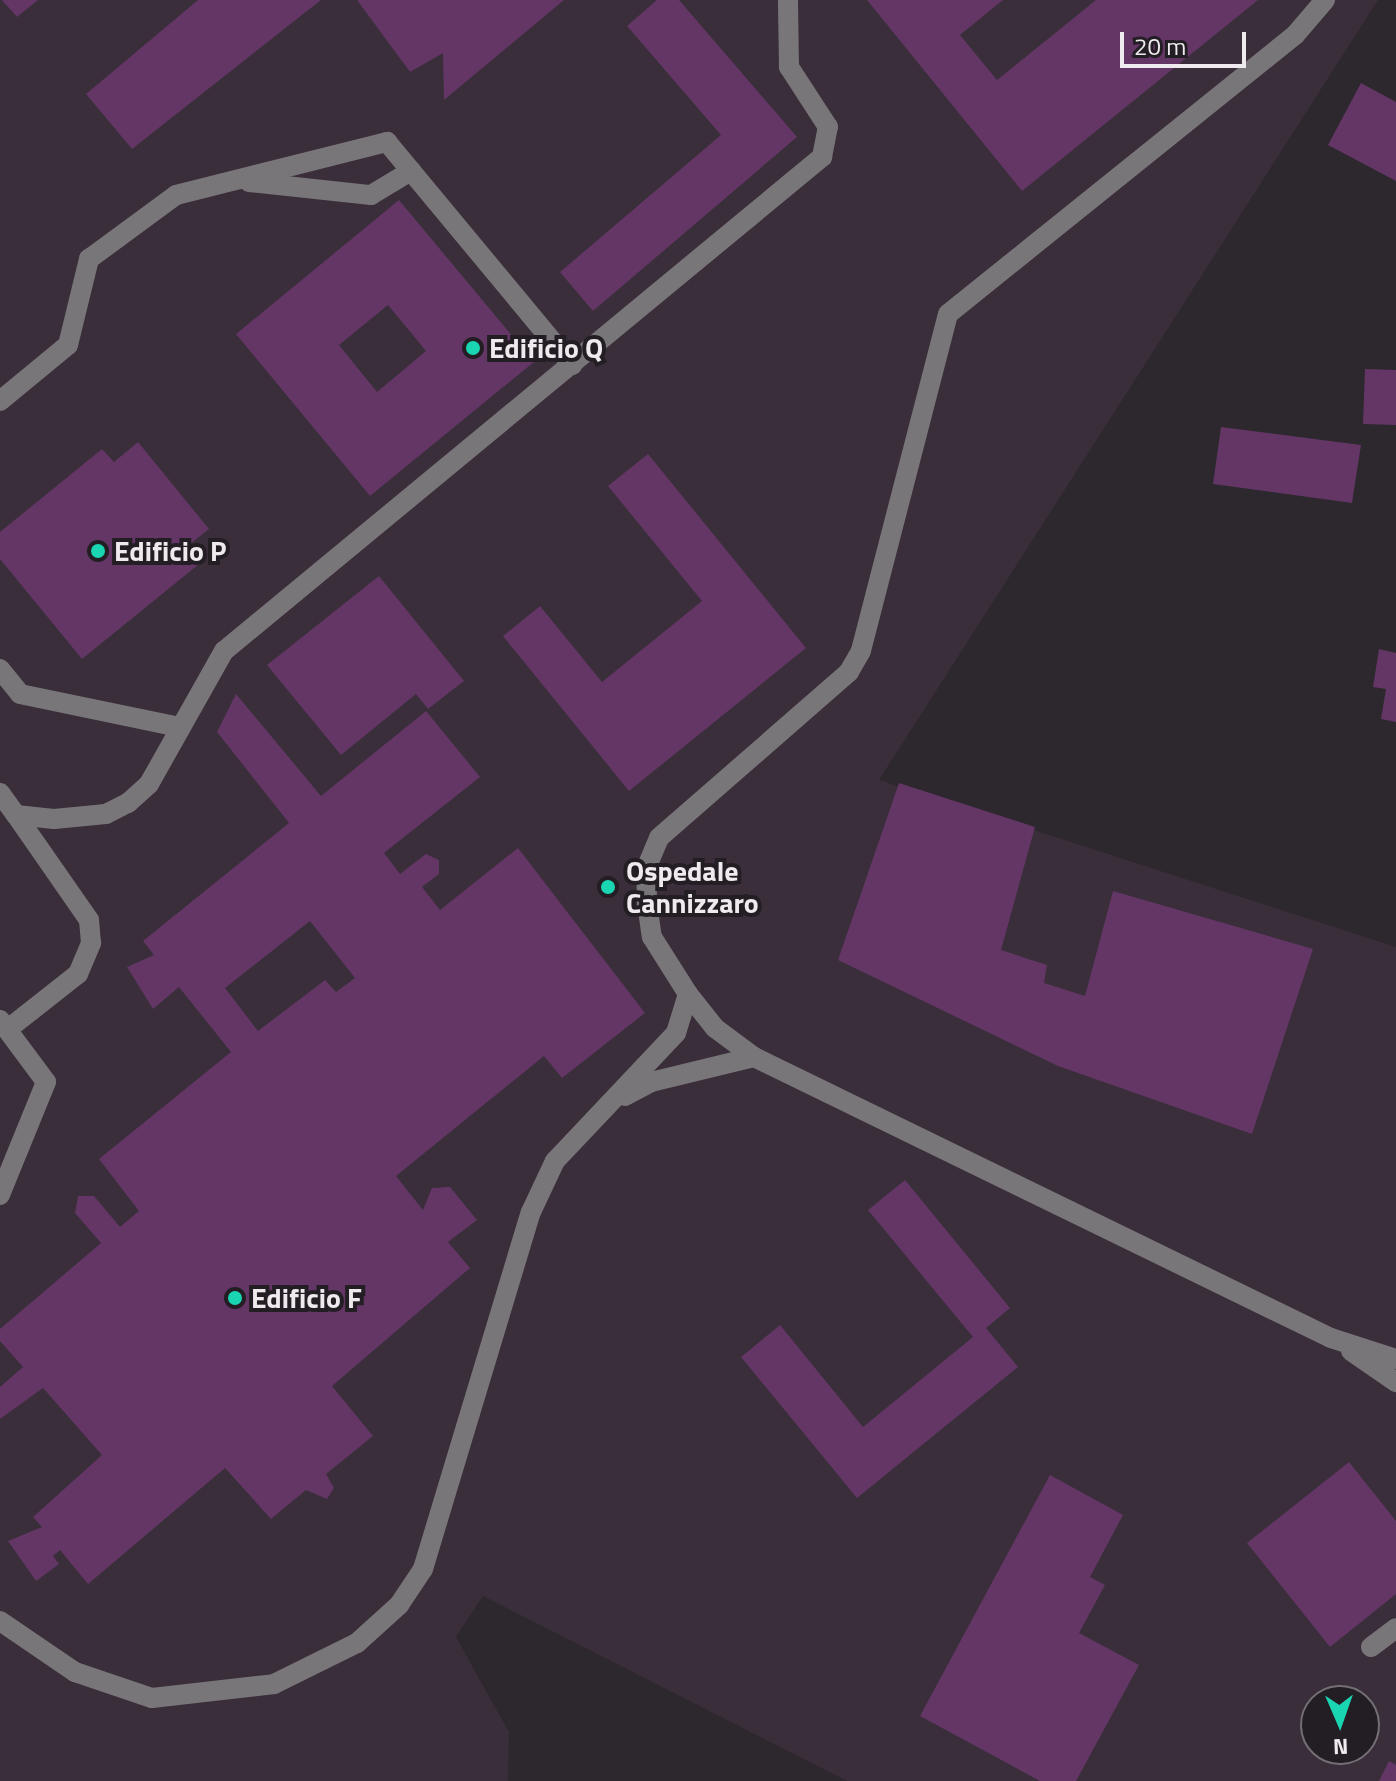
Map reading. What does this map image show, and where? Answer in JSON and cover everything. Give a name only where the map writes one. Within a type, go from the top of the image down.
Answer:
[{"type":"lane","points":[[16,815],[81,819],[128,803],[149,784],[224,651],[822,157],[828,127],[789,67],[788,0]]},
{"type":"lane","points":[[1325,0],[1295,35],[948,314],[861,651],[849,672],[659,838],[646,869],[652,937],[688,994],[715,1028],[754,1057],[1331,1338],[1396,1359]]},
{"type":"lane","points":[[0,401],[68,345],[89,259],[176,195],[241,181],[349,147],[387,142],[572,365]]},
{"type":"lane","points":[[241,181],[371,195],[411,171]]},
{"type":"lane","points":[[0,669],[20,694],[179,727]]},
{"type":"lane","points":[[0,793],[89,920],[91,943],[78,974],[4,1025],[46,1082],[0,1195]]},
{"type":"lane","points":[[0,1621],[75,1672],[152,1698],[198,1698],[274,1684],[357,1643],[399,1605],[423,1569],[531,1212],[555,1161],[676,1033],[688,994]]},
{"type":"lane","points":[[602,1109],[651,1082],[754,1057]]},
{"type":"lane","points":[[1331,1338],[1396,1382]]},
{"type":"lane","points":[[1371,1647],[1396,1628]]},
{"type":"shaded area","name":"Ospedale Cannizzaro","points":[[0,0],[1378,0],[879,780],[1396,947],[1396,1781],[847,1781],[483,1596],[456,1637],[509,1732],[508,1781],[0,1781]]},
{"type":"building","points":[[2,0],[38,0],[17,17]]},
{"type":"building","points":[[198,0],[321,0],[132,149],[86,94]]},
{"type":"building","points":[[357,0],[564,0],[444,100],[443,53],[410,72]]},
{"type":"building","points":[[657,0],[679,0],[797,137],[593,311],[560,272],[721,135],[627,26]]},
{"type":"building","points":[[867,0],[1003,0],[960,35],[997,80],[1096,0],[1258,0],[1022,191]]},
{"type":"building","points":[[1361,83],[1396,102],[1396,181],[1328,145]]},
{"type":"building","name":"Edificio Q","points":[[399,200],[534,362],[370,496],[236,334]],"holes":[[[388,305],[426,351],[377,392],[339,345]]]},
{"type":"building","points":[[1365,369],[1396,370],[1396,425],[1363,424]]},
{"type":"building","points":[[1221,427],[1361,445],[1352,503],[1213,484]]},
{"type":"building","name":"Edificio P","points":[[138,442],[209,529],[190,544],[204,560],[82,659],[0,559],[0,532],[102,449],[114,462]]},
{"type":"building","points":[[648,454],[806,648],[629,791],[503,636],[540,606],[602,682],[702,601],[608,486]]},
{"type":"building","points":[[379,576],[464,681],[428,709],[416,694],[341,755],[267,665]]},
{"type":"building","points":[[1379,649],[1396,653],[1396,722],[1381,719],[1386,689],[1373,687]]},
{"type":"building","name":"Edificio F","points":[[236,694],[321,796],[426,711],[480,777],[384,853],[400,874],[426,854],[439,860],[439,874],[422,887],[440,910],[518,848],[645,1013],[562,1078],[544,1056],[396,1176],[423,1210],[432,1188],[450,1187],[477,1220],[448,1242],[470,1268],[332,1386],[373,1436],[326,1474],[334,1488],[327,1499],[306,1490],[271,1519],[225,1468],[88,1584],[60,1550],[53,1556],[59,1564],[36,1581],[8,1541],[42,1527],[33,1517],[102,1455],[43,1388],[0,1419],[0,1387],[23,1367],[0,1341],[0,1329],[101,1243],[75,1213],[78,1196],[94,1196],[120,1227],[139,1211],[99,1159],[231,1052],[179,987],[153,1009],[127,967],[154,955],[143,941],[289,823],[217,732]],"holes":[[[310,921],[355,978],[336,992],[325,980],[258,1031],[225,988]]]},
{"type":"building","points":[[899,783],[1035,827],[1001,950],[1047,965],[1044,983],[1085,996],[1113,891],[1313,949],[1252,1134],[1058,1066],[838,960]]},
{"type":"building","points":[[905,1180],[1010,1308],[986,1328],[1018,1367],[857,1498],[741,1357],[780,1325],[863,1427],[973,1337],[868,1210]]},
{"type":"building","points":[[1349,1462],[1396,1521],[1396,1594],[1330,1647],[1247,1543]]},
{"type":"building","points":[[1050,1475],[1123,1515],[1090,1577],[1105,1585],[1079,1633],[1139,1665],[1076,1781],[1040,1781],[920,1716]]},
{"type":"building","points":[[1389,1761],[1396,1765],[1396,1781],[1379,1781]]},
{"type":"place","name":"Edificio Q","points":[[473,348]]},
{"type":"place","name":"Edificio P","points":[[98,551]]},
{"type":"place","name":"Ospedale Cannizzaro","points":[[608,887]]},
{"type":"place","name":"Edificio F","points":[[235,1298]]}]
